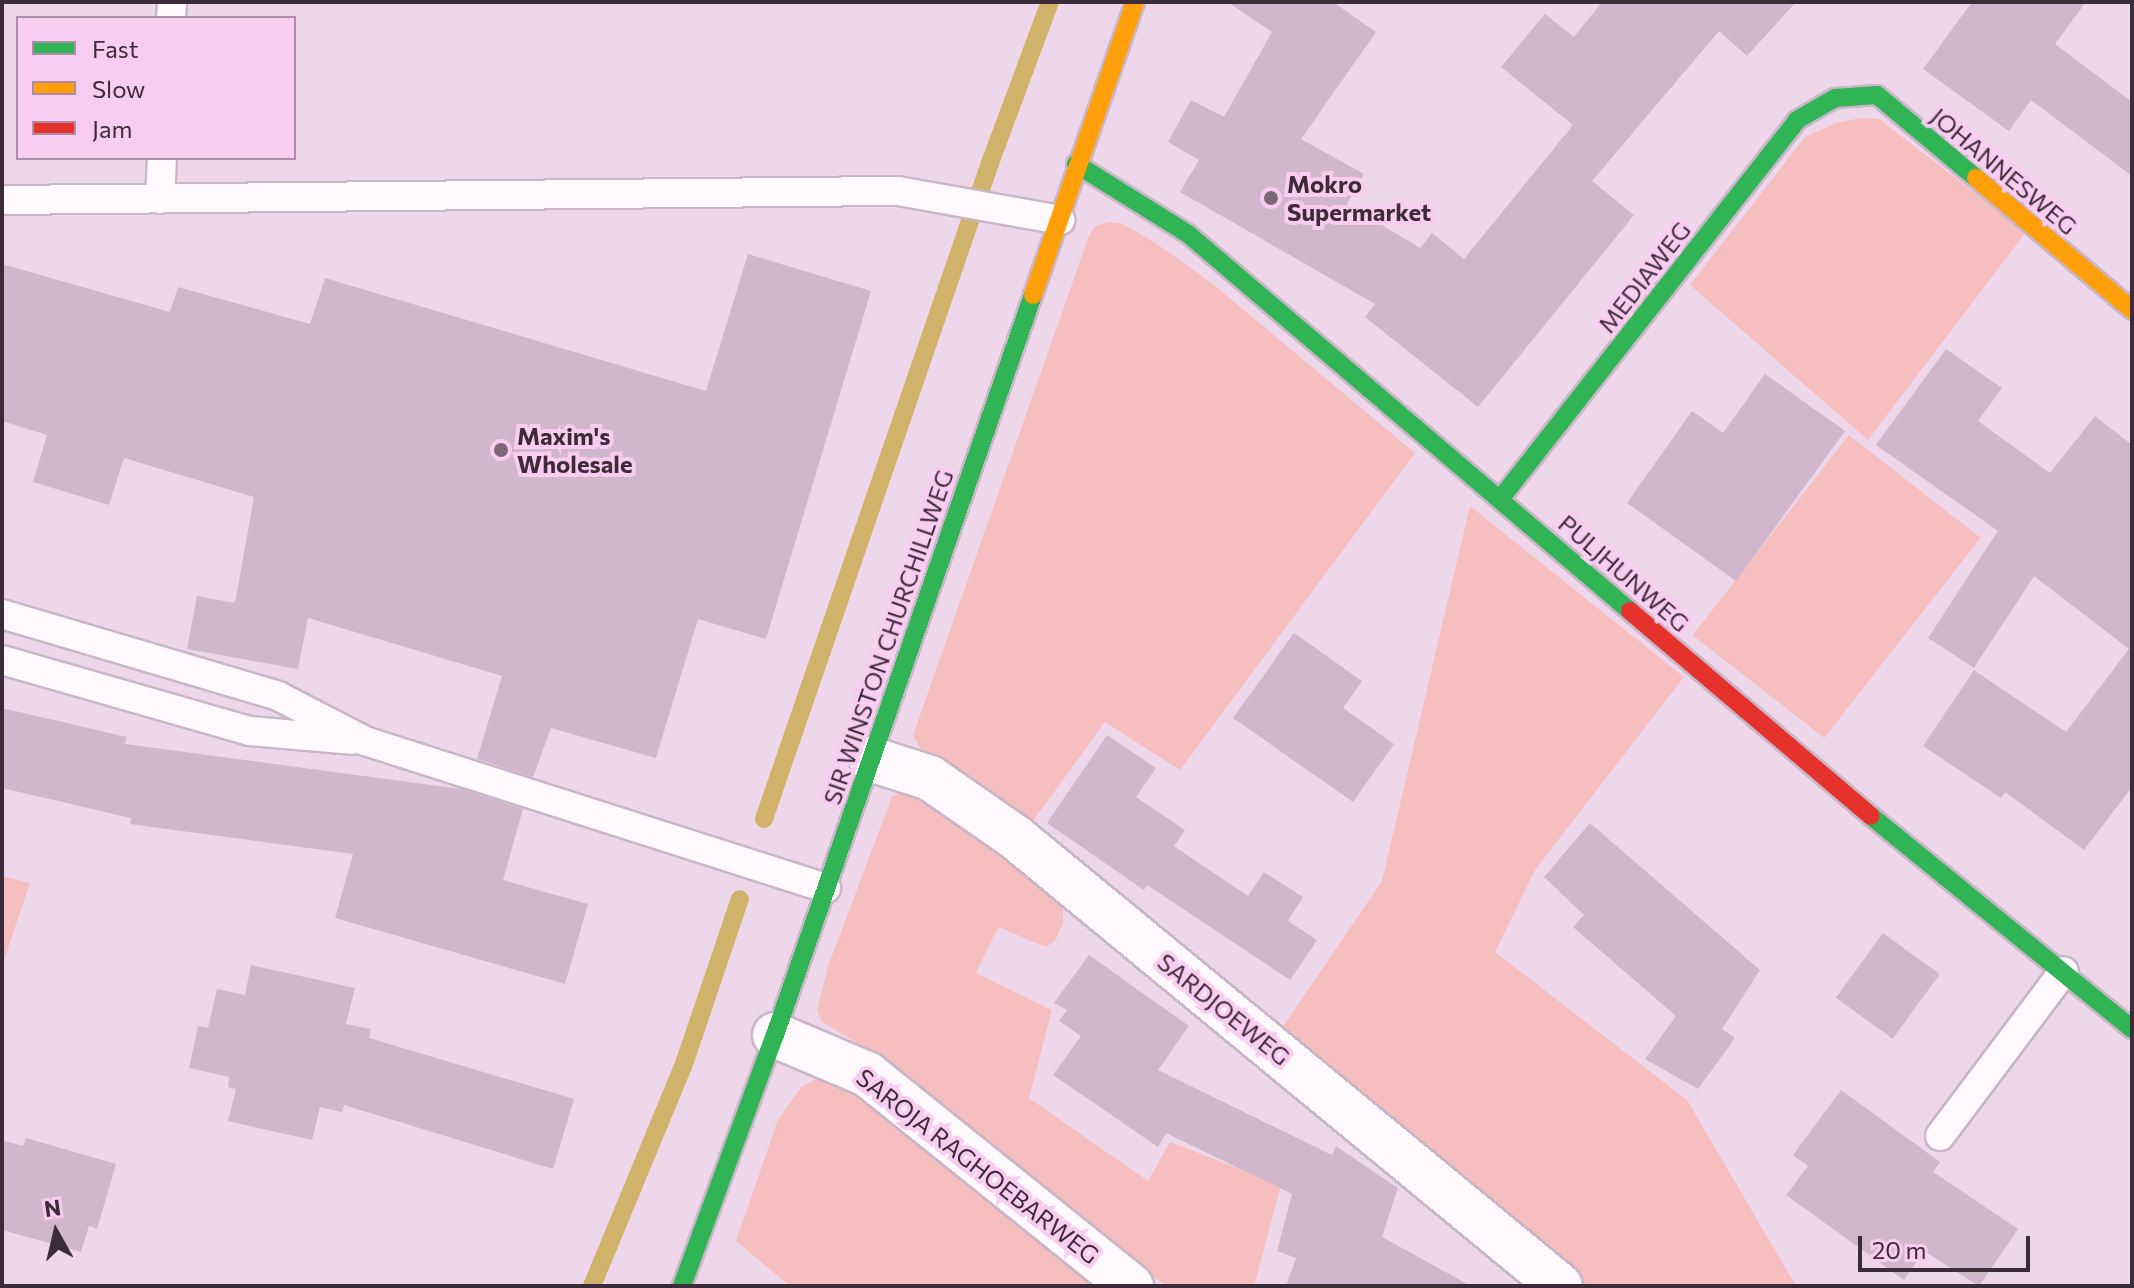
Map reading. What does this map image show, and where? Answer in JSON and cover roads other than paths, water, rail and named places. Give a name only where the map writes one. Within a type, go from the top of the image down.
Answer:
[{"type":"street","name":"SIR WINSTON CHURCHILLWEG","points":[[682,1286],[775,1035],[1060,220],[1076,164],[1135,2]]},
{"type":"street","name":"JOHANNESWEG","points":[[1835,98],[1877,95],[2132,310]]},
{"type":"street","name":"MEDIAWEG","points":[[1501,498],[1797,120],[1835,98]]},
{"type":"street","name":"PULJHUNWEG","points":[[1076,164],[1188,234],[1501,498],[1785,746],[2132,1029]]},
{"type":"street","name":"SARDJOEWEG","points":[[871,759],[930,778],[1015,837],[1560,1286]]},
{"type":"street","name":"SAROJA RAGHOEBARWEG","points":[[775,1035],[867,1074],[1131,1286]]},
{"type":"lane","points":[[160,199],[162,160]]},
{"type":"lane","points":[[2,200],[883,191],[1060,220]]},
{"type":"lane","points":[[2,614],[278,696],[365,741],[826,888]]},
{"type":"lane","points":[[2,660],[250,731],[365,741]]},
{"type":"lane","points":[[1940,1136],[2064,971]]},
{"type":"waterway","points":[[764,819],[990,163],[1050,2]]},
{"type":"waterway","points":[[592,1286],[684,1064],[740,899]]},
{"type":"place","name":"Mokro Supermarket","points":[[1271,198]]},
{"type":"place","name":"Maxim's Wholesale","points":[[501,450]]}]
